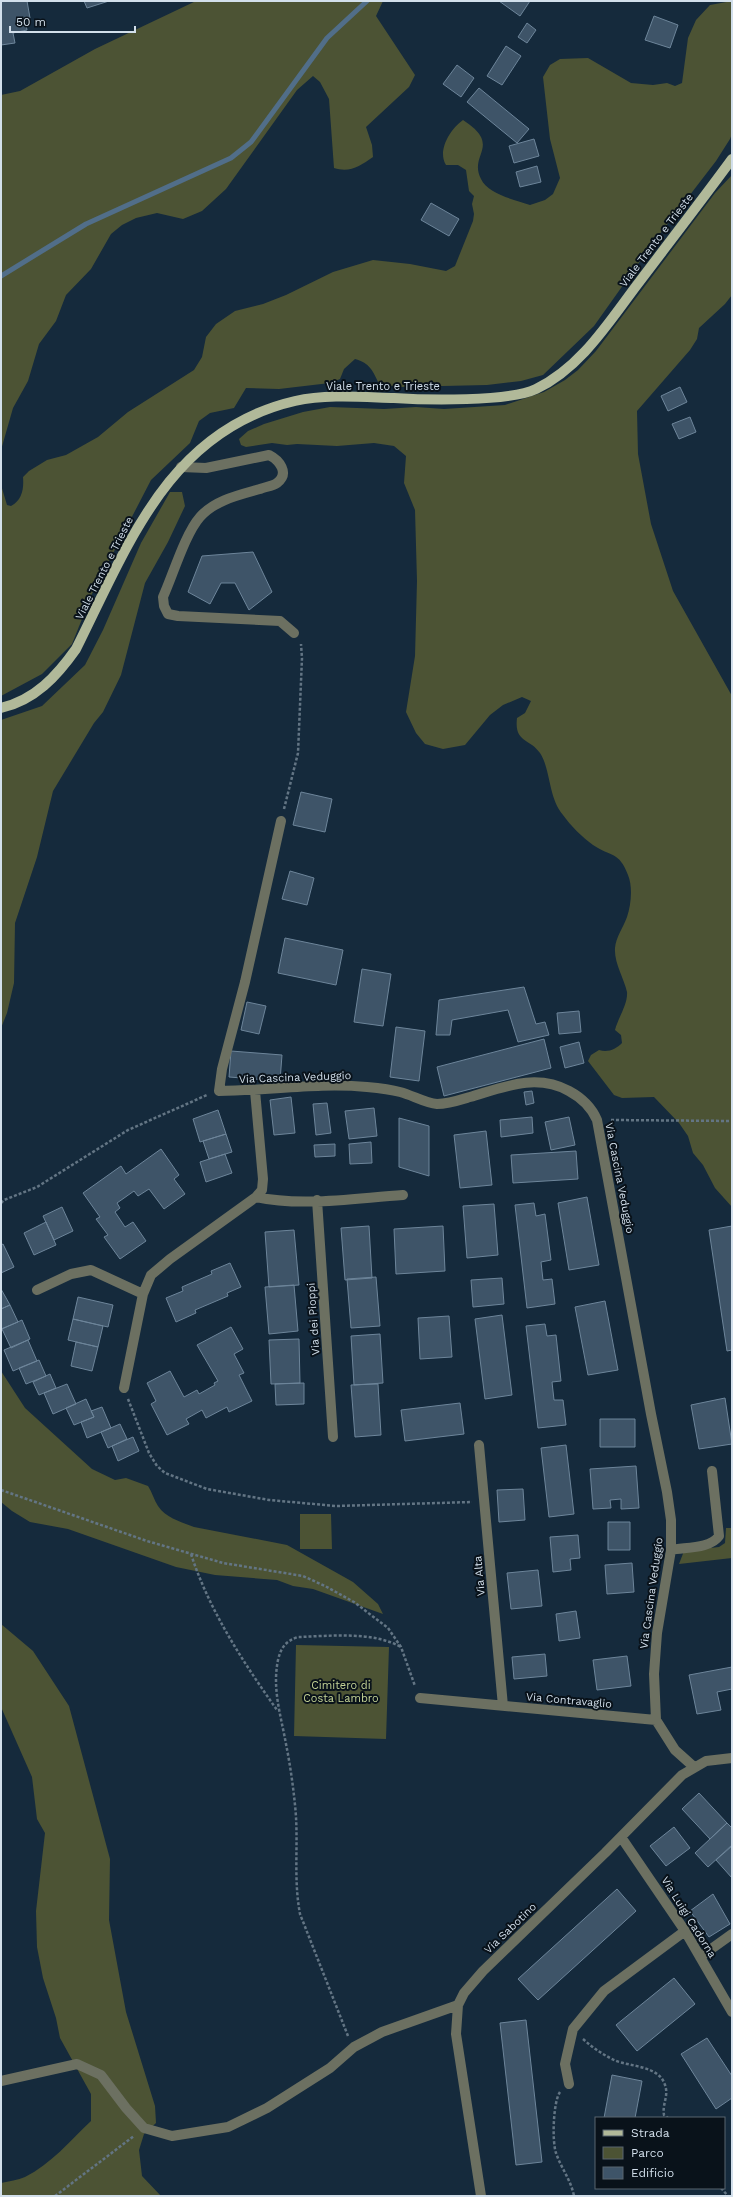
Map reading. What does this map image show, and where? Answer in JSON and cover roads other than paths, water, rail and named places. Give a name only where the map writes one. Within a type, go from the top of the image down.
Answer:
[{"type":"main road","name":"Viale Trento e Trieste","points":[[1,708],[25,698],[41,689],[64,666],[76,649],[138,526],[169,480],[181,467],[209,443],[247,417],[297,401],[344,396],[411,399],[483,398],[518,395],[534,390],[572,366],[604,329],[732,159]]},
{"type":"street","points":[[181,467],[206,468],[269,455],[278,459],[282,467],[282,476],[277,483],[229,498],[211,507],[199,518],[190,534],[163,598],[164,606],[168,614],[178,616],[280,621],[297,636]]},
{"type":"street","name":"Via Cascina Veduggio","points":[[281,821],[245,982],[222,1069],[219,1091],[255,1091],[296,1087],[365,1087],[400,1092],[437,1104],[457,1101],[505,1087],[536,1081],[556,1084],[577,1095],[593,1110],[597,1120],[651,1414],[668,1492],[671,1520],[671,1550],[656,1633],[654,1674],[656,1720]]},
{"type":"street","points":[[124,1388],[143,1294],[151,1275],[170,1259],[256,1197],[262,1190],[263,1179],[255,1091]]},
{"type":"street","points":[[256,1197],[273,1201],[403,1195]]},
{"type":"street","name":"Via dei Pioppi","points":[[316,1200],[332,1437]]},
{"type":"street","points":[[37,1290],[71,1274],[91,1270],[143,1294]]},
{"type":"street","name":"Via Alta","points":[[479,1445],[503,1706]]},
{"type":"street","points":[[671,1550],[708,1544],[715,1541],[719,1536],[712,1471]]},
{"type":"street","name":"Via Contravaglio","points":[[420,1698],[656,1720]]},
{"type":"street","points":[[656,1720],[675,1750],[694,1767]]},
{"type":"street","name":"Via Sabotino","points":[[480,2196],[456,2034],[458,2005],[464,1993],[483,1971],[621,1837],[682,1775],[694,1767],[712,1759],[732,1758]]},
{"type":"street","name":"Via Luigi Cadorna","points":[[621,1837],[685,1932],[732,2012]]},
{"type":"street","points":[[569,2084],[565,2064],[573,2029],[604,1991],[685,1932]]},
{"type":"street","points":[[700,1957],[732,1934]]},
{"type":"street","points":[[1,2081],[77,2064],[101,2075],[126,2108],[144,2128],[172,2136],[228,2127],[267,2108],[330,2068],[358,2044],[382,2032],[458,2005]]},
{"type":"waterway","points":[[1,276],[86,224],[231,158],[251,142],[327,38],[367,1]]},
{"type":"park label","name":"Cimitero di Costa Lambro","points":[[341,1691]]}]
